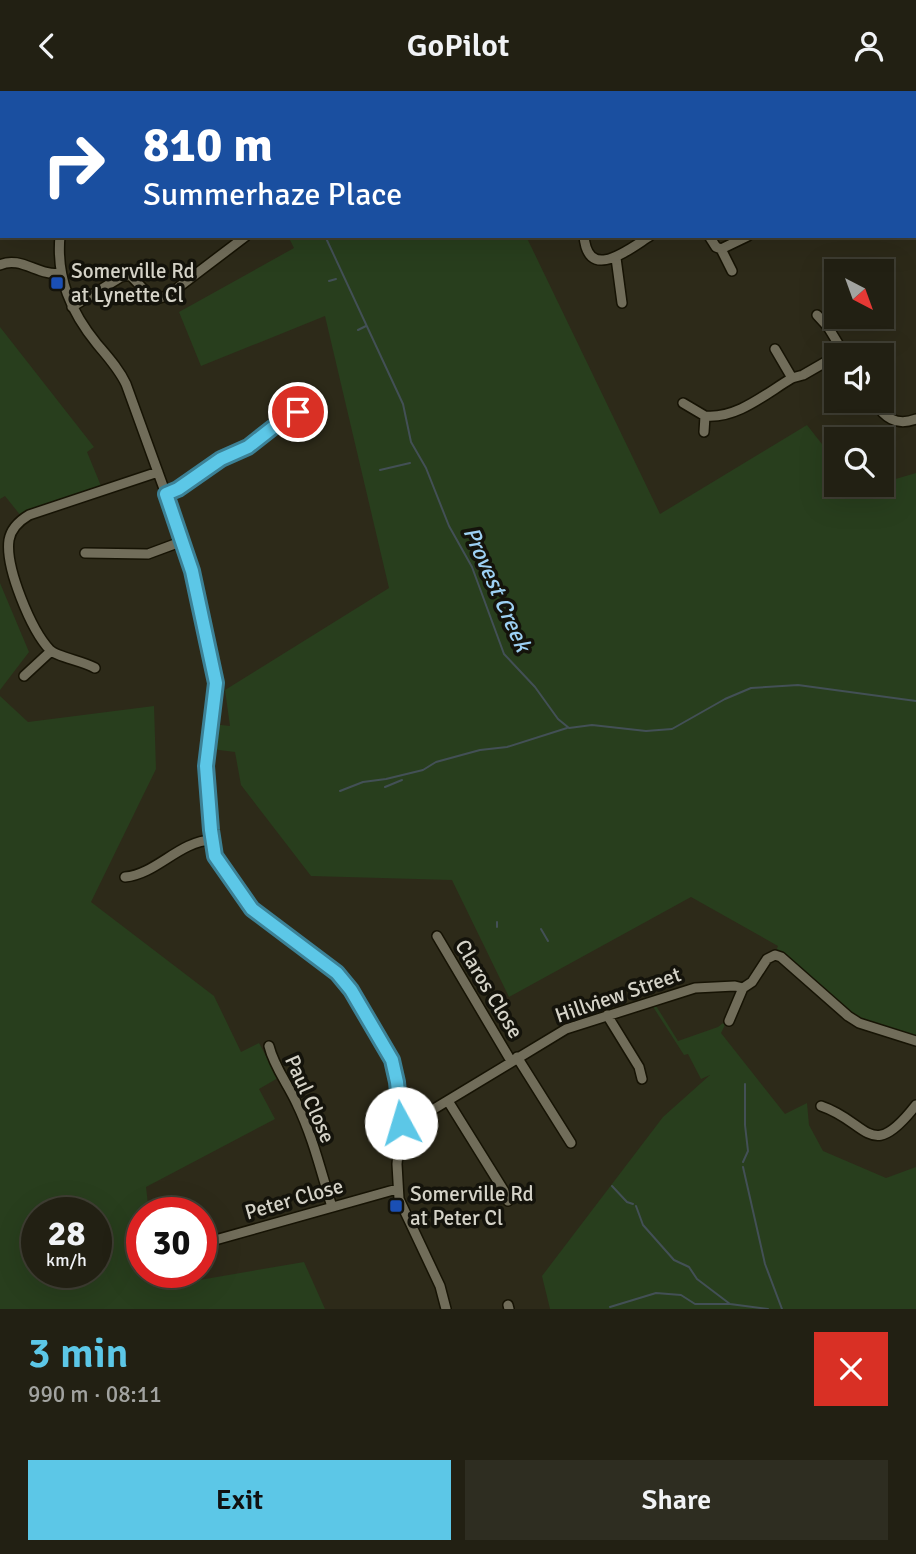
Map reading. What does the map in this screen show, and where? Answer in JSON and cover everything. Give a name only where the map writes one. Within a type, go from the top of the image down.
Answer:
[{"type":"street","points":[[60,238],[60,273],[72,307],[124,379],[192,571],[216,683],[206,766],[212,840],[220,865],[252,909],[337,973],[351,990],[392,1060],[401,1123],[397,1189],[406,1217],[440,1286],[446,1309]]},
{"type":"street","points":[[584,238],[592,258],[600,260],[616,258],[647,238]]},
{"type":"street","points":[[710,238],[716,247],[721,249],[732,271]]},
{"type":"street","points":[[721,249],[744,238]]},
{"type":"street","points":[[72,307],[121,277],[130,275],[156,299],[167,296],[248,240]]},
{"type":"street","points":[[616,258],[622,303]]},
{"type":"street","points":[[0,265],[15,262],[53,275],[60,273]]},
{"type":"street","points":[[817,315],[828,327],[835,343]]},
{"type":"street","points":[[775,349],[792,379]]},
{"type":"street","points":[[683,403],[705,417],[731,414],[792,379],[824,364]]},
{"type":"street","points":[[166,494],[178,489],[221,459],[248,447],[285,418],[312,406]]},
{"type":"street","points":[[882,413],[898,423],[916,419]]},
{"type":"street","points":[[704,432],[705,417]]},
{"type":"street","points":[[95,668],[83,661],[51,651],[23,606],[9,542],[15,526],[29,515],[158,472]]},
{"type":"street","points":[[85,553],[148,555],[183,541]]},
{"type":"street","points":[[24,676],[51,651]]},
{"type":"street","points":[[125,877],[151,869],[197,841],[212,840]]},
{"type":"street","name":"Claros Close","points":[[437,936],[514,1059],[571,1143]]},
{"type":"street","points":[[729,1021],[743,988],[752,982],[767,959],[775,955],[781,957],[859,1023],[916,1041]]},
{"type":"street","name":"Hillview Street","points":[[401,1123],[419,1118],[553,1035],[695,988],[743,988]]},
{"type":"street","points":[[607,1015],[639,1067],[642,1079]]},
{"type":"street","name":"Paul Close","points":[[269,1046],[272,1058],[297,1103],[311,1137],[332,1207]]},
{"type":"street","points":[[448,1101],[504,1191],[508,1202]]},
{"type":"street","points":[[821,1106],[830,1109],[855,1127],[881,1135],[900,1126],[916,1105]]},
{"type":"street","name":"Peter Close","points":[[217,1239],[397,1189]]},
{"type":"green space","points":[[289,238],[527,238],[660,514],[807,425],[824,447],[824,497],[894,497],[894,479],[916,473],[916,1038],[852,1018],[775,953],[778,946],[691,897],[509,997],[452,880],[311,876],[241,785],[235,752],[211,749],[213,724],[230,726],[225,690],[389,588],[325,316],[201,366],[179,312],[294,248]]},
{"type":"green space","points":[[0,327],[94,447],[87,452],[101,486],[21,516],[5,496],[0,499]]},
{"type":"green space","points":[[0,583],[29,652],[0,690]]},
{"type":"green space","points":[[0,696],[28,722],[154,706],[156,769],[91,902],[214,996],[241,1052],[259,1043],[278,1078],[259,1089],[275,1119],[146,1187],[147,1197],[126,1197],[126,1288],[217,1288],[217,1277],[304,1262],[325,1309],[0,1309]]},
{"type":"green space","points":[[653,1001],[678,1041],[723,1023],[725,1025],[721,1033],[785,1114],[807,1103],[809,1125],[823,1151],[886,1178],[916,1167],[916,1309],[550,1309],[542,1276],[663,1117],[710,1075],[701,1079],[688,1054],[684,1055],[650,1002]]},
{"type":"waterway","name":"Provest Creek","points":[[326,238],[403,404],[411,442],[426,468],[449,526],[472,567],[504,654],[535,687],[558,719],[569,728],[592,725],[646,731],[672,729],[725,699],[751,688],[798,685],[916,701]]},
{"type":"waterway","points":[[329,281],[336,279]]},
{"type":"waterway","points":[[358,330],[366,326]]},
{"type":"waterway","points":[[380,470],[410,463]]},
{"type":"waterway","points":[[340,791],[363,782],[423,770],[436,762],[480,750],[507,747],[567,728]]},
{"type":"waterway","points":[[385,787],[402,780]]},
{"type":"waterway","points":[[497,922],[497,927]]},
{"type":"waterway","points":[[541,929],[548,941]]},
{"type":"waterway","points":[[743,1162],[748,1151],[745,1084]]},
{"type":"waterway","points":[[743,1167],[765,1264],[782,1309]]},
{"type":"waterway","points":[[612,1186],[627,1202],[633,1204]]},
{"type":"waterway","points":[[636,1206],[643,1225],[674,1260],[689,1267],[697,1279],[730,1304]]},
{"type":"waterway","points":[[610,1307],[656,1293],[681,1295],[695,1304],[730,1304],[768,1309]]},
{"type":"place","name":"Somerville Rd at Lynette Cl","points":[[57,283]]},
{"type":"place","name":"Somerville Rd at Peter Cl","points":[[396,1206]]},
{"type":"route","points":[[298,412],[285,418],[248,447],[205,468],[191,481],[166,494],[188,555],[216,683],[206,766],[212,840],[220,865],[252,909],[337,973],[351,990],[392,1060],[401,1123]]}]
